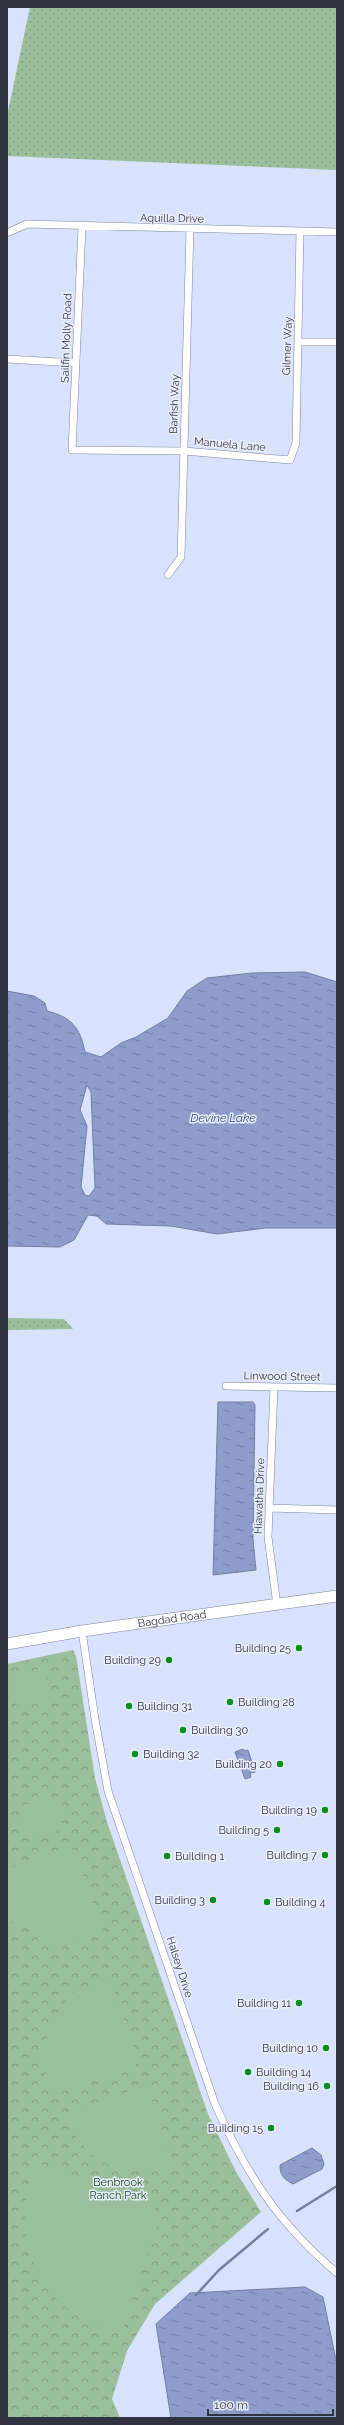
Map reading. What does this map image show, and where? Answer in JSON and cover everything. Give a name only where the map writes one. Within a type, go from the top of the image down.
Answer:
[{"type":"street","name":"Aquilla Drive","points":[[8,232],[27,224],[82,227],[337,232]]},
{"type":"street","name":"Sailfin Molly Road","points":[[72,450],[82,227]]},
{"type":"street","name":"Barfish Way","points":[[168,575],[181,557],[190,229]]},
{"type":"street","name":"Gilmer Way","points":[[290,460],[296,443],[300,231]]},
{"type":"street","points":[[298,342],[337,342]]},
{"type":"street","points":[[7,359],[76,363]]},
{"type":"street","name":"Manuela Lane","points":[[72,450],[184,451],[290,460]]},
{"type":"street","name":"Linwood Street","points":[[226,1386],[337,1388]]},
{"type":"street","name":"Hiawatha Drive","points":[[274,1387],[268,1537],[277,1605]]},
{"type":"street","points":[[270,1508],[337,1510]]},
{"type":"street","name":"Bagdad Road","points":[[7,1644],[337,1596]]},
{"type":"street","name":"Halsey Drive","points":[[82,1632],[96,1726],[108,1791],[215,2104],[237,2151],[264,2196],[300,2238],[337,2273]]},
{"type":"green space","points":[[30,7],[337,7],[337,170],[7,156],[7,116]]},
{"type":"green space","points":[[7,1318],[64,1319],[73,1329],[7,1330]]},
{"type":"green space","name":"Benbrook Ranch Park","points":[[73,1650],[76,1656],[95,1778],[107,1822],[208,2114],[236,2172],[261,2212],[155,2304],[127,2351],[112,2399],[120,2418],[7,2418],[7,1664]]},
{"type":"green space","points":[[41,1669],[47,1672],[49,1703],[17,1706],[11,1691],[15,1679]]},
{"type":"green space","points":[[43,1796],[54,1799],[63,1825],[61,1829],[36,1840],[24,1831],[21,1818],[22,1808],[35,1798]]},
{"type":"green space","points":[[66,1847],[75,1851],[103,1932],[62,1946],[7,1919],[7,1869]]},
{"type":"green space","points":[[110,1980],[138,2059],[135,2067],[53,2095],[39,2055],[69,1994]]},
{"type":"green space","points":[[142,2087],[149,2091],[174,2165],[156,2170],[139,2172],[122,2170],[94,2156],[82,2145],[65,2113]]},
{"type":"green space","points":[[35,2162],[152,2202],[160,2218],[121,2334],[81,2318],[69,2310],[53,2295],[41,2279],[32,2261],[27,2242],[25,2222],[29,2182]]},
{"type":"water","name":"Devine Lake","points":[[305,972],[337,982],[337,1228],[266,1228],[217,1234],[171,1226],[106,1224],[97,1216],[88,1215],[74,1240],[60,1247],[7,1246],[7,991],[34,996],[45,1003],[47,1011],[62,1016],[73,1024],[83,1043],[85,1052],[101,1057],[121,1043],[136,1037],[168,1018],[187,991],[207,978],[252,973]],"holes":[[[87,1085],[91,1092],[95,1188],[89,1196],[85,1195],[81,1187],[87,1126],[80,1110]]]},
{"type":"water","points":[[218,1402],[253,1402],[255,1405],[253,1539],[256,1570],[213,1575]]},
{"type":"water","points":[[243,1749],[244,1751],[248,1750],[255,1772],[250,1773],[251,1777],[245,1779],[235,1752]]},
{"type":"water","points":[[312,2148],[321,2155],[324,2164],[322,2169],[293,2184],[285,2179],[282,2175],[280,2165]]},
{"type":"water","points":[[305,2287],[323,2297],[337,2365],[337,2418],[171,2418],[156,2324],[190,2293]]},
{"type":"waterway","points":[[297,2211],[337,2186]]},
{"type":"waterway","points":[[196,2295],[219,2270],[268,2229]]},
{"type":"place","name":"Building 25","points":[[299,1648]]},
{"type":"place","name":"Building 29","points":[[169,1660]]},
{"type":"place","name":"Building 28","points":[[230,1702]]},
{"type":"place","name":"Building 31","points":[[129,1706]]},
{"type":"place","name":"Building 30","points":[[183,1730]]},
{"type":"place","name":"Building 32","points":[[135,1754]]},
{"type":"place","name":"Building 20","points":[[280,1764]]},
{"type":"place","name":"Building 19","points":[[325,1810]]},
{"type":"place","name":"Building 5","points":[[277,1830]]},
{"type":"place","name":"Building 7","points":[[325,1855]]},
{"type":"place","name":"Building 1","points":[[167,1856]]},
{"type":"place","name":"Building 3","points":[[213,1900]]},
{"type":"place","name":"Building 4","points":[[267,1902]]},
{"type":"place","name":"Building 11","points":[[299,2003]]},
{"type":"place","name":"Building 10","points":[[326,2048]]},
{"type":"place","name":"Building 14","points":[[248,2072]]},
{"type":"place","name":"Building 16","points":[[327,2086]]},
{"type":"place","name":"Building 15","points":[[271,2128]]}]
